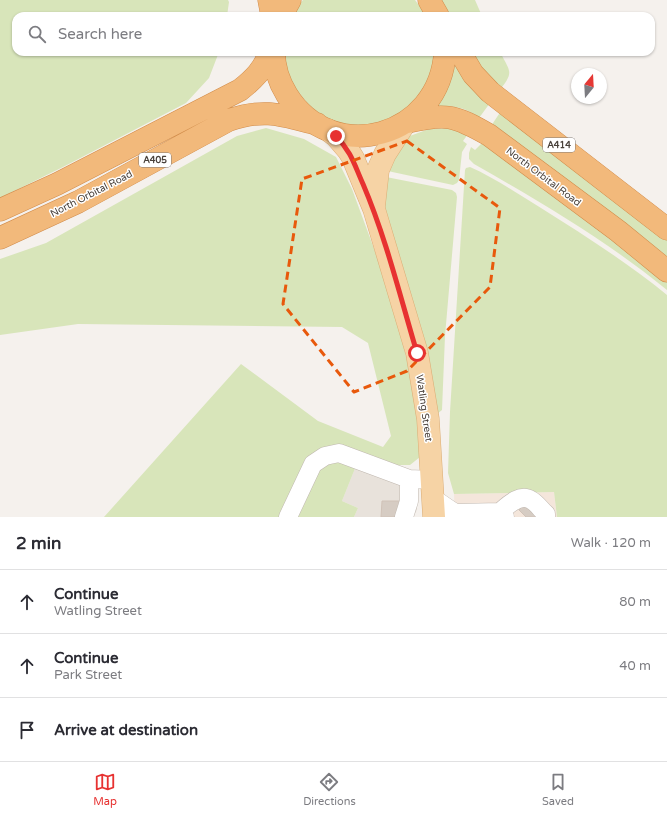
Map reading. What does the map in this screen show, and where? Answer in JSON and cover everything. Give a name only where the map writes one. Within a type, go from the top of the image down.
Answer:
[{"type":"highway","points":[[269,0],[271,12]]},
{"type":"highway","points":[[283,12],[290,0]]},
{"type":"highway","points":[[429,0],[436,12]]},
{"type":"highway","name":"A405","points":[[0,210],[57,184],[240,90],[252,81],[263,69],[268,56]]},
{"type":"highway","points":[[275,56],[277,74],[283,89],[292,103],[303,114],[323,127]]},
{"type":"highway","points":[[406,122],[420,111],[436,90],[445,63],[445,56]]},
{"type":"highway","name":"A414","points":[[462,56],[473,74],[490,92],[667,229]]},
{"type":"highway","name":"North Orbital Road","points":[[0,238],[78,202],[229,120],[245,115],[272,113],[349,135],[366,136],[381,133],[406,122],[443,116],[468,123],[489,135],[618,231],[667,271]]},
{"type":"main road","points":[[374,209],[378,170],[385,154],[406,122]]},
{"type":"main road","name":"Watling Street","points":[[323,127],[343,143],[351,154],[374,209],[417,353],[428,419],[433,498]]},
{"type":"street","points":[[288,517],[313,464],[325,456],[339,453],[409,479],[455,513],[502,515],[511,502],[524,498],[531,500],[546,514],[546,517]]},
{"type":"street","points":[[404,517],[410,501],[409,479]]},
{"type":"highlighted area","points":[[407,141],[500,208],[490,287],[407,371],[354,392],[283,304],[302,179]]},
{"type":"shaded area","points":[[356,466],[417,493],[417,510],[413,517],[354,517],[358,508],[342,501]]},
{"type":"shaded area","points":[[554,492],[557,517],[455,517],[454,494]]},
{"type":"green space","points":[[0,0],[228,0],[228,12],[12,12],[12,56],[217,56],[209,78],[186,103],[0,198]]},
{"type":"green space","points":[[303,0],[415,0],[424,12],[294,12]]},
{"type":"green space","points":[[437,0],[475,0],[480,12],[444,12]]},
{"type":"green space","points":[[284,56],[435,56],[434,64],[422,94],[404,112],[374,125],[343,125],[317,115],[287,78]]},
{"type":"green space","points":[[469,56],[502,56],[507,64],[509,76],[499,91]]},
{"type":"green space","points":[[454,61],[490,103],[479,118],[469,111],[460,108],[437,106],[447,85]]},
{"type":"green space","points":[[501,111],[667,237],[667,261],[491,126]]},
{"type":"green space","points":[[266,128],[304,139],[336,157],[352,189],[383,273],[403,344],[419,409],[420,457],[410,465],[396,465],[322,450],[280,517],[104,517],[241,364],[318,421],[383,447],[391,436],[368,343],[342,327],[78,324],[0,335],[0,259],[46,243],[237,136]]},
{"type":"green space","points":[[450,128],[468,134],[463,141],[467,144],[462,152],[459,180],[457,183],[453,185],[383,170],[407,137],[429,129]]},
{"type":"green space","points":[[484,141],[667,279],[667,290],[621,255],[573,223],[474,164],[469,159],[471,147],[475,150]]},
{"type":"green space","points":[[470,167],[506,186],[557,218],[637,272],[667,295],[667,517],[557,517],[554,492],[454,494],[448,473],[450,412],[465,170],[466,168]]},
{"type":"green space","points":[[381,176],[452,190],[456,193],[457,197],[445,336],[442,410],[437,414],[384,219]]},
{"type":"green space","points":[[341,461],[356,466],[342,501],[358,508],[354,517],[295,517],[317,471],[326,465]]},
{"type":"building","points":[[382,501],[400,501],[400,517],[381,517]]},
{"type":"building","points":[[526,503],[540,517],[526,517],[519,510]]},
{"type":"route","points":[[336,136],[343,143],[353,158],[374,209],[417,353]]}]
